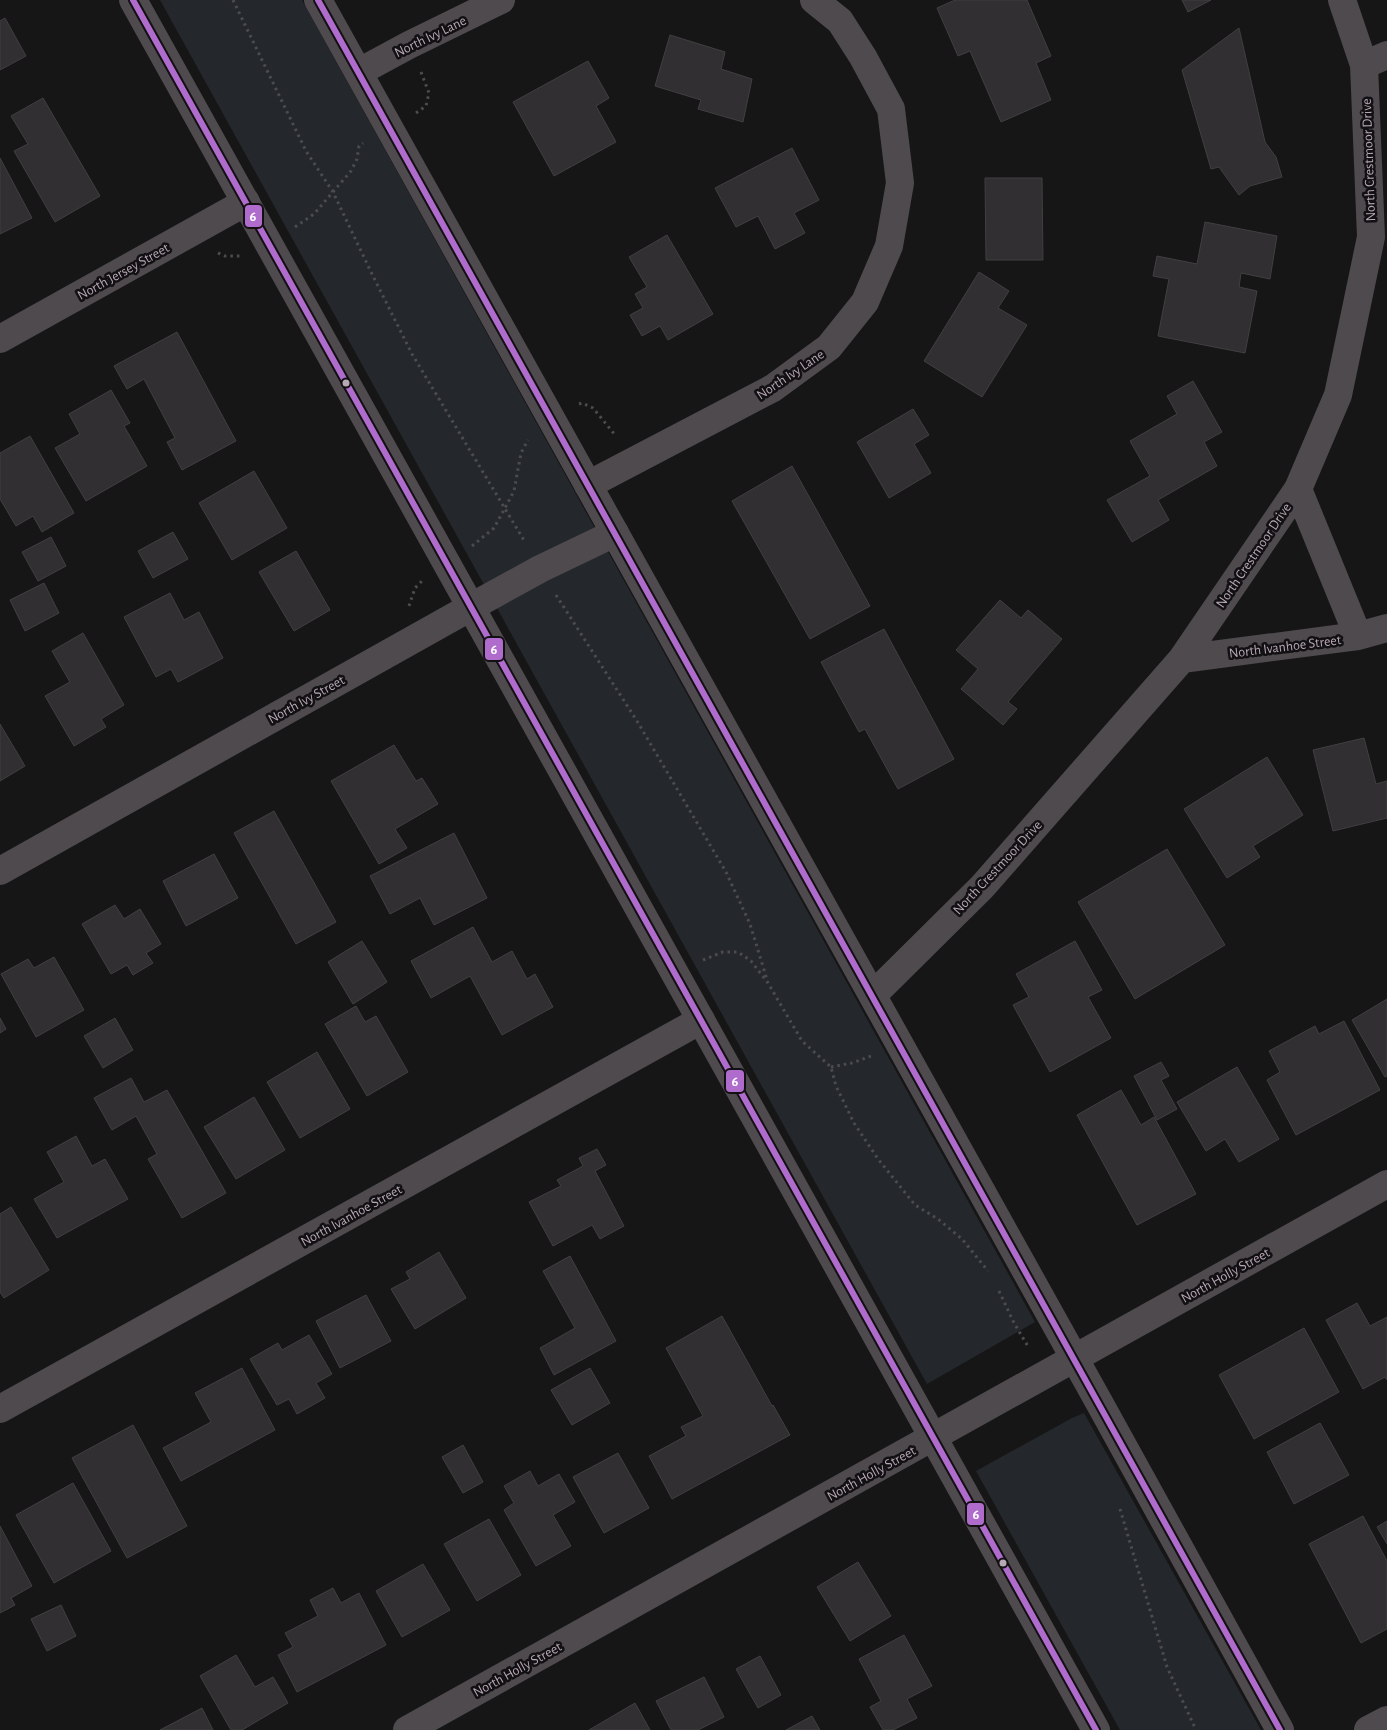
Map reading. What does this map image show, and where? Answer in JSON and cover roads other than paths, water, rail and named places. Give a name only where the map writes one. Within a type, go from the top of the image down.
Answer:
[{"type":"main road","points":[[133,0],[1096,1730]]},
{"type":"main road","points":[[318,0],[1280,1730]]},
{"type":"street","name":"North Ivy Lane","points":[[359,72],[501,0]]},
{"type":"street","name":"North Ivy Lane","points":[[588,485],[773,388],[829,347],[865,302],[889,246],[900,183],[890,109],[863,57],[840,21],[814,0]]},
{"type":"street","name":"North Crestmoor Drive","points":[[873,995],[982,887],[1182,660],[1298,489],[1338,395],[1371,237],[1376,60],[1342,0]]},
{"type":"street","name":"North Jersey Street","points":[[0,339],[246,202]]},
{"type":"street","points":[[1298,489],[1358,636]]},
{"type":"street","name":"North Ivy Street","points":[[0,871],[540,569],[615,533]]},
{"type":"street","name":"North Ivanhoe Street","points":[[1182,660],[1358,636],[1387,628]]},
{"type":"street","name":"North Ivanhoe Street","points":[[0,1409],[701,1020]]},
{"type":"street","name":"North Holly Street","points":[[407,1730],[1387,1184]]},
{"type":"street","points":[[1368,1730],[1387,1720]]}]
